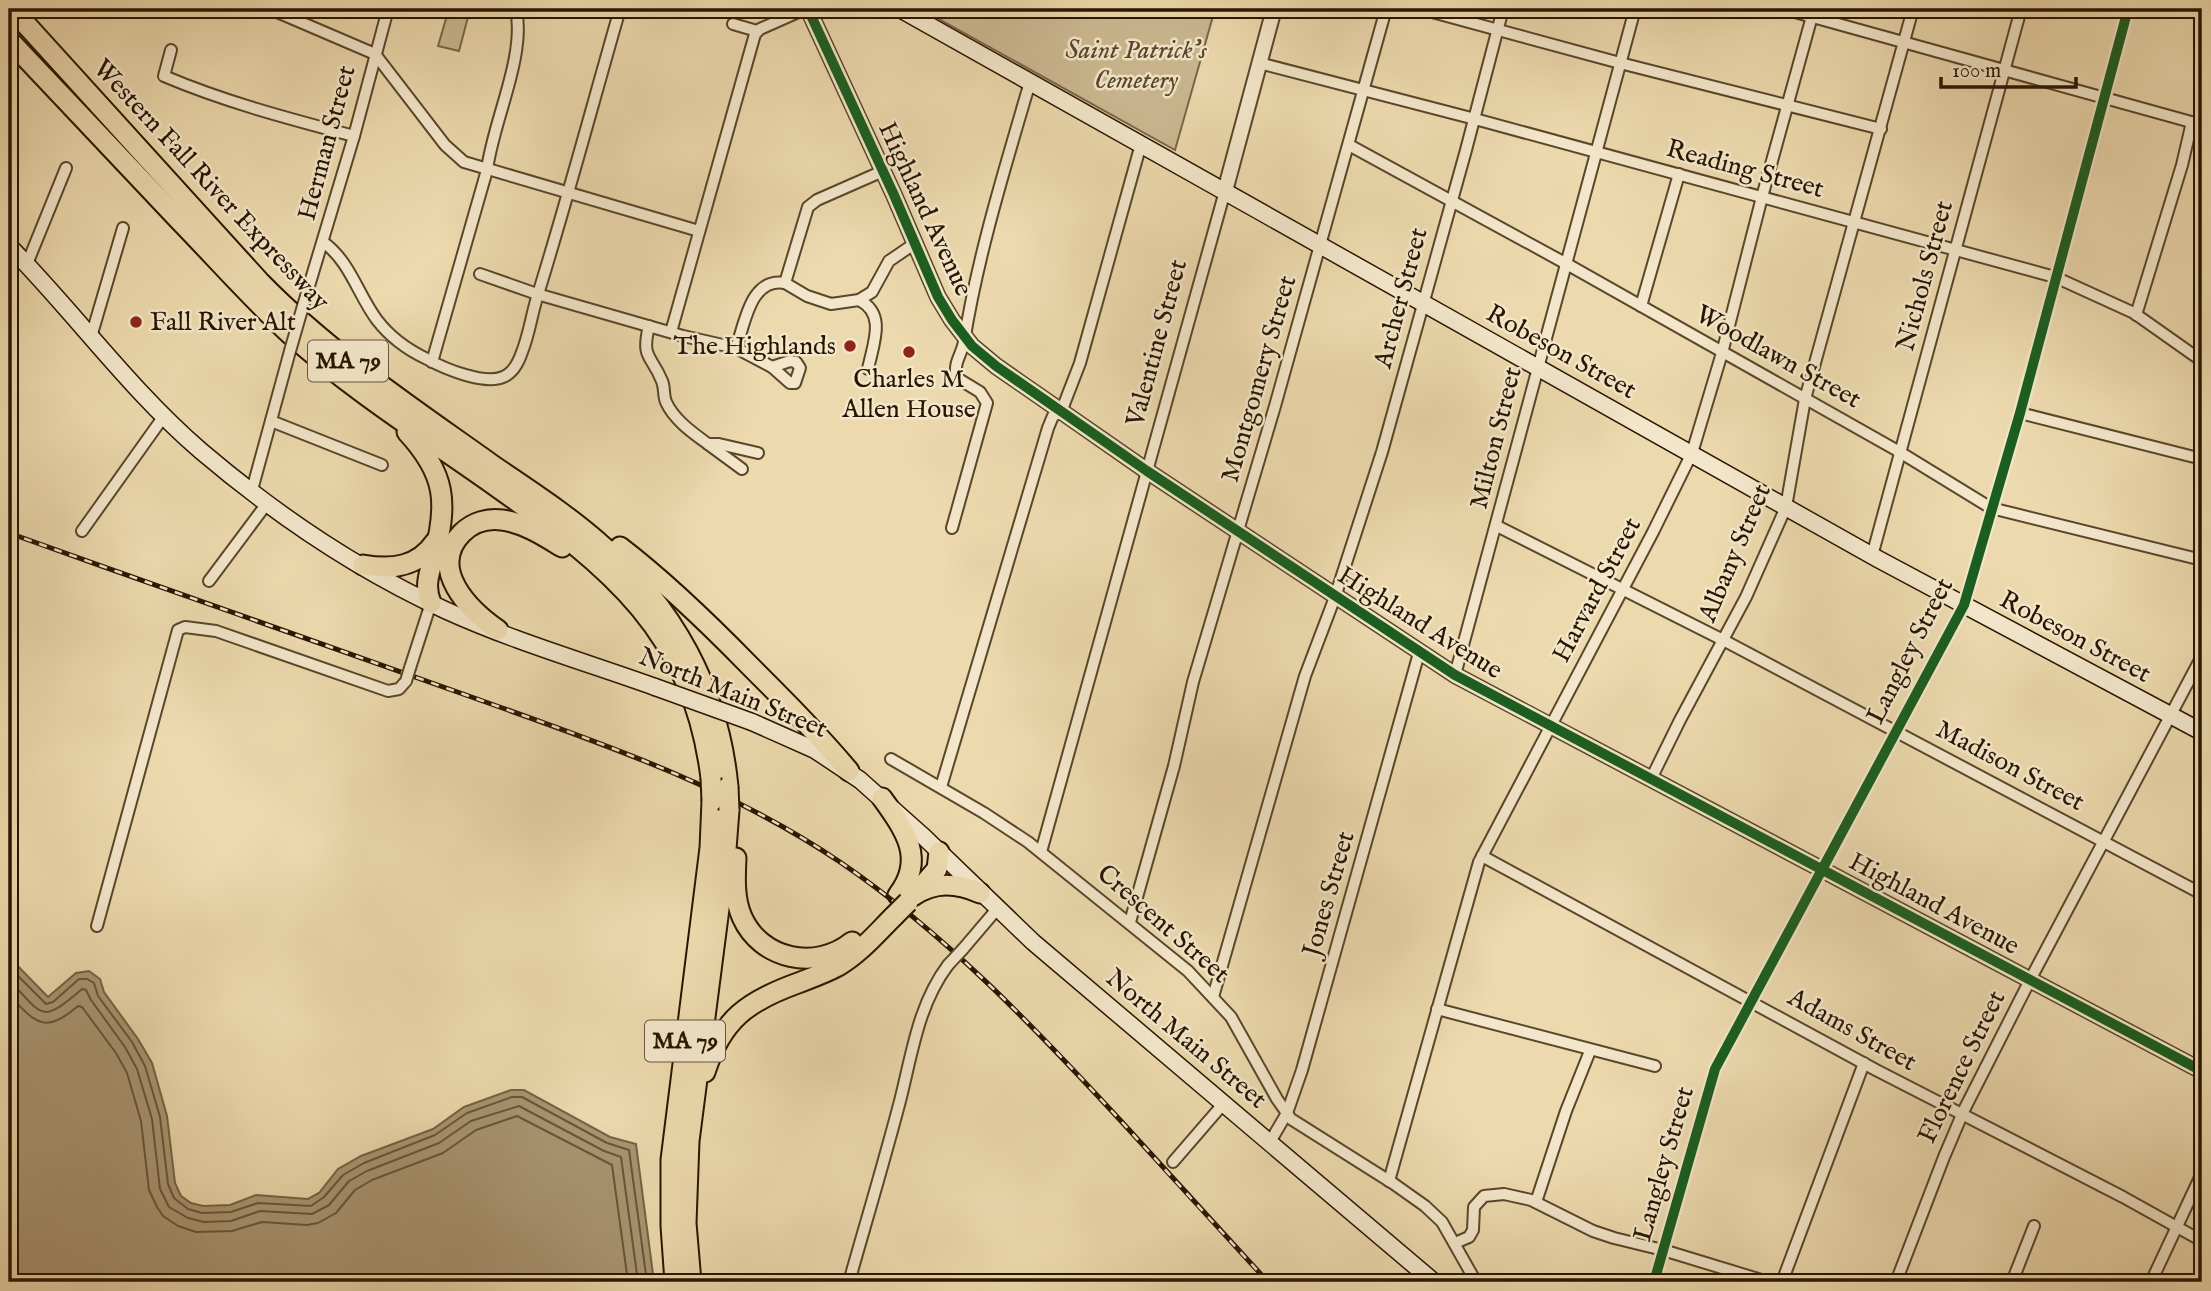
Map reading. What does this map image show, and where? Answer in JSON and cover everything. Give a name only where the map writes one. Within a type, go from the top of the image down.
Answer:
[{"type":"highway","name":"Western Fall River Expressway","points":[[12,9],[294,316],[354,365],[610,551],[659,606],[698,669],[719,731],[726,797],[725,862],[689,1141],[686,1206],[691,1282]]},
{"type":"highway","name":"Western Fall River Expressway","points":[[9,40],[261,306],[303,345],[354,385],[579,546],[614,579],[648,617],[674,657],[688,688],[726,797],[710,848],[672,1152],[670,1210],[675,1282]]},
{"type":"highway","points":[[354,385],[406,432],[429,461],[442,495],[440,532],[426,585],[431,603]]},
{"type":"highway","points":[[535,495],[601,534],[677,595],[800,716],[849,771]]},
{"type":"highway","points":[[431,603],[450,552],[461,533],[476,523],[500,520],[519,524],[573,554],[648,617]]},
{"type":"highway","points":[[363,565],[391,568],[412,563],[426,554],[440,532]]},
{"type":"highway","points":[[450,552],[450,573],[458,592],[471,609],[498,631]]},
{"type":"highway","points":[[726,797],[738,906],[747,926],[768,947],[792,957],[808,959],[825,956],[848,945],[937,870],[939,852]]},
{"type":"highway","points":[[689,1141],[709,1061],[717,1042],[735,1017],[760,998],[844,963],[861,949],[899,904],[910,875],[911,852],[902,828],[882,798]]},
{"type":"highway","points":[[899,904],[927,888],[942,884],[980,893]]},
{"type":"main road","name":"Robeson Street","points":[[900,9],[1872,556],[2202,732]]},
{"type":"main road","name":"North Main Street","points":[[9,246],[164,416],[201,450],[251,490],[363,565],[431,603],[498,631],[752,722],[803,743],[849,771],[882,798],[997,909],[1434,1282]]},
{"type":"street","points":[[270,9],[375,54],[456,156],[464,162],[699,231]]},
{"type":"street","name":"Herman Street","points":[[251,490],[388,9]]},
{"type":"street","points":[[432,362],[487,170],[489,149],[513,62],[518,20],[516,9]]},
{"type":"street","points":[[323,242],[335,250],[377,320],[400,343],[453,371],[491,379],[507,375],[514,369],[522,354],[532,325],[537,295],[569,193],[620,9]]},
{"type":"street","points":[[733,24],[757,31],[806,9]]},
{"type":"street","name":"Highland Avenue","points":[[806,9],[944,307],[965,336],[996,366],[1147,471],[1455,675],[2202,1071]]},
{"type":"street","name":"Valentine Street","points":[[1041,852],[1274,9]]},
{"type":"street","name":"Montgomery Street","points":[[1130,922],[1174,766],[1194,682],[1239,532],[1386,9]]},
{"type":"street","points":[[1421,9],[1881,129]]},
{"type":"street","name":"Archer Street","points":[[1213,997],[1305,676],[1335,597],[1382,452],[1503,9]]},
{"type":"street","name":"Milton Street","points":[[1455,675],[1635,9]]},
{"type":"street","points":[[1784,9],[1813,12],[1904,42],[2197,123],[2136,315]]},
{"type":"street","name":"Albany Street","points":[[1651,779],[1746,597],[1786,507],[1805,399],[1913,9]]},
{"type":"street","name":"Nichols Street","points":[[1872,556],[2021,9]]},
{"type":"street","name":"Langley Street","points":[[1654,1282],[1715,1069],[1964,605],[2020,413],[2128,9]]},
{"type":"street","name":"Harvard Street","points":[[1389,1181],[1466,899],[1482,856],[1692,453],[1723,353],[1762,197],[1813,12]]},
{"type":"street","points":[[671,332],[757,31]]},
{"type":"street","points":[[171,50],[164,76],[290,119],[354,136]]},
{"type":"street","name":"Reading Street","points":[[1258,63],[1475,118],[2055,277],[2136,315],[2202,361]]},
{"type":"street","points":[[952,528],[987,403],[980,391],[957,378],[955,367],[962,351],[976,275],[1030,82]]},
{"type":"street","points":[[941,788],[1048,428],[1053,416],[1061,412],[1080,363],[1141,144]]},
{"type":"street","name":"Woodlawn Street","points":[[1349,145],[1565,263],[1899,452],[1991,508],[2202,560]]},
{"type":"street","points":[[27,264],[44,216],[66,168]]},
{"type":"street","points":[[785,283],[808,206],[883,171]]},
{"type":"street","points":[[1641,306],[1679,174]]},
{"type":"street","points":[[91,337],[123,228]]},
{"type":"street","points":[[736,348],[756,294],[766,285],[776,281],[785,283],[807,296],[831,304],[859,300],[872,292],[889,261],[914,244]]},
{"type":"street","points":[[480,274],[537,295],[736,348],[772,367]]},
{"type":"street","points":[[859,300],[871,308],[877,322],[868,369]]},
{"type":"street","points":[[649,326],[646,355],[661,378],[668,407],[682,423],[742,469]]},
{"type":"street","points":[[2020,413],[2202,459]]},
{"type":"street","points":[[82,531],[164,416]]},
{"type":"street","points":[[271,421],[382,465]]},
{"type":"street","points":[[708,444],[758,453]]},
{"type":"street","points":[[209,581],[268,502]]},
{"type":"street","name":"Madison Street","points":[[1497,526],[1723,640],[2202,894]]},
{"type":"street","points":[[97,926],[178,630],[198,627],[224,634],[383,690],[394,691],[406,681],[431,603]]},
{"type":"street","name":"Jones Street","points":[[1270,1142],[1287,1113],[1324,996],[1419,653]]},
{"type":"street","name":"Florence Street","points":[[1896,1282],[1962,1114],[2202,656]]},
{"type":"street","name":"Crescent Street","points":[[891,759],[984,813],[1041,852],[1188,971],[1231,1017],[1287,1113],[1297,1124],[1425,1206],[1442,1222],[1476,1282]]},
{"type":"street","name":"Adams Street","points":[[1482,856],[1864,1063],[2123,1197],[2202,1241]]},
{"type":"street","points":[[849,1282],[916,1031],[927,1000],[948,965],[997,909]]},
{"type":"street","points":[[1437,1009],[1654,1066]]},
{"type":"street","points":[[1536,1202],[1566,1111],[1590,1051]]},
{"type":"street","points":[[1782,1282],[1864,1063]]},
{"type":"street","points":[[1173,1161],[1224,1102]]},
{"type":"street","points":[[2151,1282],[2202,1173]]},
{"type":"street","points":[[1455,1243],[1469,1237],[1473,1230],[1474,1207],[1484,1196],[1504,1194],[1536,1202],[1593,1231],[1768,1282]]},
{"type":"street","points":[[2012,1282],[2034,1226]]},
{"type":"green space","name":"Saint Patrick's Cemetery","points":[[921,9],[1215,9],[1175,150]]},
{"type":"green space","points":[[448,12],[468,17],[459,51],[438,46]]},
{"type":"water","points":[[9,957],[48,997],[76,973],[89,971],[100,979],[104,992],[152,1063],[167,1116],[175,1183],[181,1196],[191,1203],[203,1206],[230,1205],[256,1195],[308,1199],[319,1193],[338,1169],[361,1156],[433,1129],[464,1107],[511,1090],[524,1090],[610,1137],[636,1144],[654,1282],[9,1282]]},
{"type":"railway","points":[[9,533],[609,747],[704,787],[796,834],[879,890],[953,951],[988,984],[1088,1086],[1268,1282]]},
{"type":"cycle path","points":[[808,9],[938,297],[972,346],[996,366],[1147,471],[1455,675],[2202,1071]]},
{"type":"cycle path","points":[[1654,1282],[1715,1069],[1964,605],[2020,413],[2128,9]]},
{"type":"place","name":"Fall River Alt","points":[[136,322]]},
{"type":"place","name":"The Highlands","points":[[850,346]]},
{"type":"place","name":"Charles M Allen House","points":[[909,352]]}]
